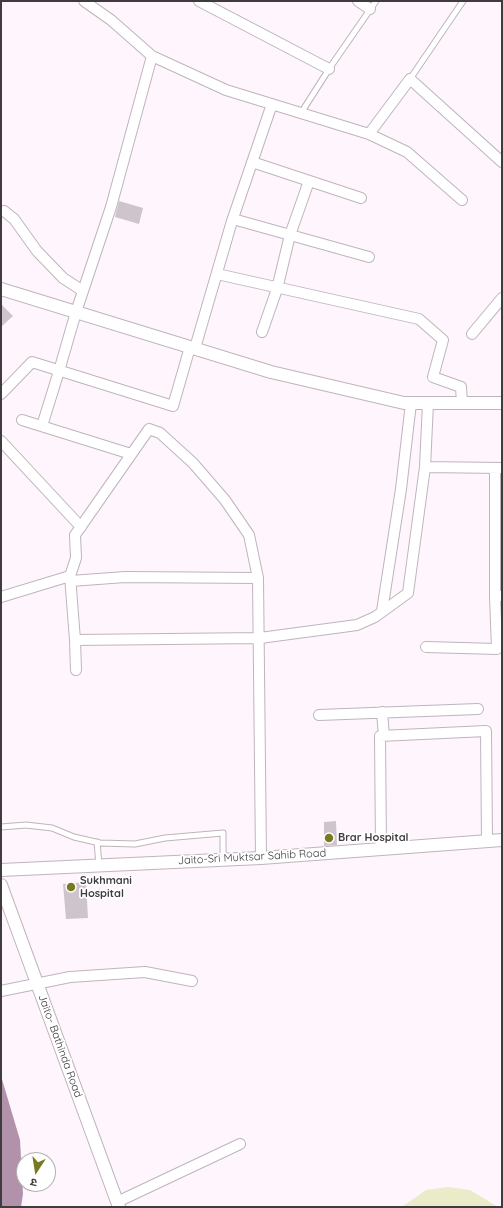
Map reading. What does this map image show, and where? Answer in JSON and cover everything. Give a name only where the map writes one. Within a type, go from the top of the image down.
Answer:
[{"type":"street","points":[[84,1],[111,20],[152,56],[226,90],[368,134],[407,152],[462,200]]},
{"type":"street","points":[[199,1],[329,68]]},
{"type":"street","points":[[358,1],[373,5]]},
{"type":"street","points":[[42,426],[60,371],[76,312],[111,207],[152,56]]},
{"type":"street","points":[[368,134],[410,80],[502,162]]},
{"type":"street","points":[[1,394],[32,362],[172,406],[193,348],[233,218],[272,104]]},
{"type":"street","points":[[252,162],[361,198]]},
{"type":"street","points":[[262,332],[277,289],[290,235],[309,181]]},
{"type":"street","points":[[4,211],[14,220],[37,251],[63,278],[83,291]]},
{"type":"street","points":[[233,218],[369,257]]},
{"type":"street","points":[[217,274],[277,289],[419,319],[443,340],[433,378],[461,387],[462,403]]},
{"type":"street","points":[[1,289],[271,372],[404,403],[502,403]]},
{"type":"street","points":[[472,334],[502,298]]},
{"type":"street","points":[[382,612],[401,489],[412,403]]},
{"type":"street","points":[[75,640],[259,638],[357,624],[375,617],[408,593],[425,467],[428,403]]},
{"type":"street","points":[[22,420],[131,454]]},
{"type":"street","points":[[76,670],[70,579],[76,558],[75,535],[149,429],[160,433],[193,463],[225,500],[249,535],[258,578],[261,858]]},
{"type":"street","points":[[1,440],[81,526]]},
{"type":"street","points":[[425,467],[499,468],[497,649],[426,647]]},
{"type":"street","points":[[1,597],[70,579],[125,577],[258,578]]},
{"type":"street","points":[[319,715],[478,709]]},
{"type":"street","points":[[382,712],[384,736]]},
{"type":"street","points":[[381,849],[380,736],[486,731],[487,841]]},
{"type":"street","name":"Jaito-Sri Muktsar Sahib Road","points":[[1,870],[261,858],[502,840]]},
{"type":"street","name":"Jaito- Bathinda Road","points":[[1,885],[118,1204]]},
{"type":"street","points":[[1,991],[70,977],[145,972],[192,981]]},
{"type":"street","points":[[118,1204],[240,1144]]},
{"type":"lane","points":[[410,80],[463,1]]},
{"type":"lane","points":[[301,113],[329,68],[373,5]]},
{"type":"lane","points":[[1,827],[26,825],[52,828],[74,837],[97,842],[135,844],[165,838],[223,833],[224,860]]},
{"type":"lane","points":[[97,842],[99,865]]},
{"type":"green space","points":[[448,1187],[470,1190],[498,1207],[402,1207],[426,1190]]},
{"type":"shaded area","points":[[1,1076],[20,1140],[21,1152],[16,1152],[16,1192],[23,1192],[23,1194],[21,1207],[1,1207]]},
{"type":"building","points":[[119,201],[143,208],[139,224],[115,217]]},
{"type":"building","points":[[1,304],[13,316],[1,327]]},
{"type":"building","points":[[336,821],[337,845],[324,846],[324,822]]},
{"type":"building","points":[[86,882],[88,918],[66,919],[63,884]]},
{"type":"place","name":"Brar Hospital","points":[[329,838]]},
{"type":"place","name":"Sukhmani Hospital","points":[[71,887]]}]
